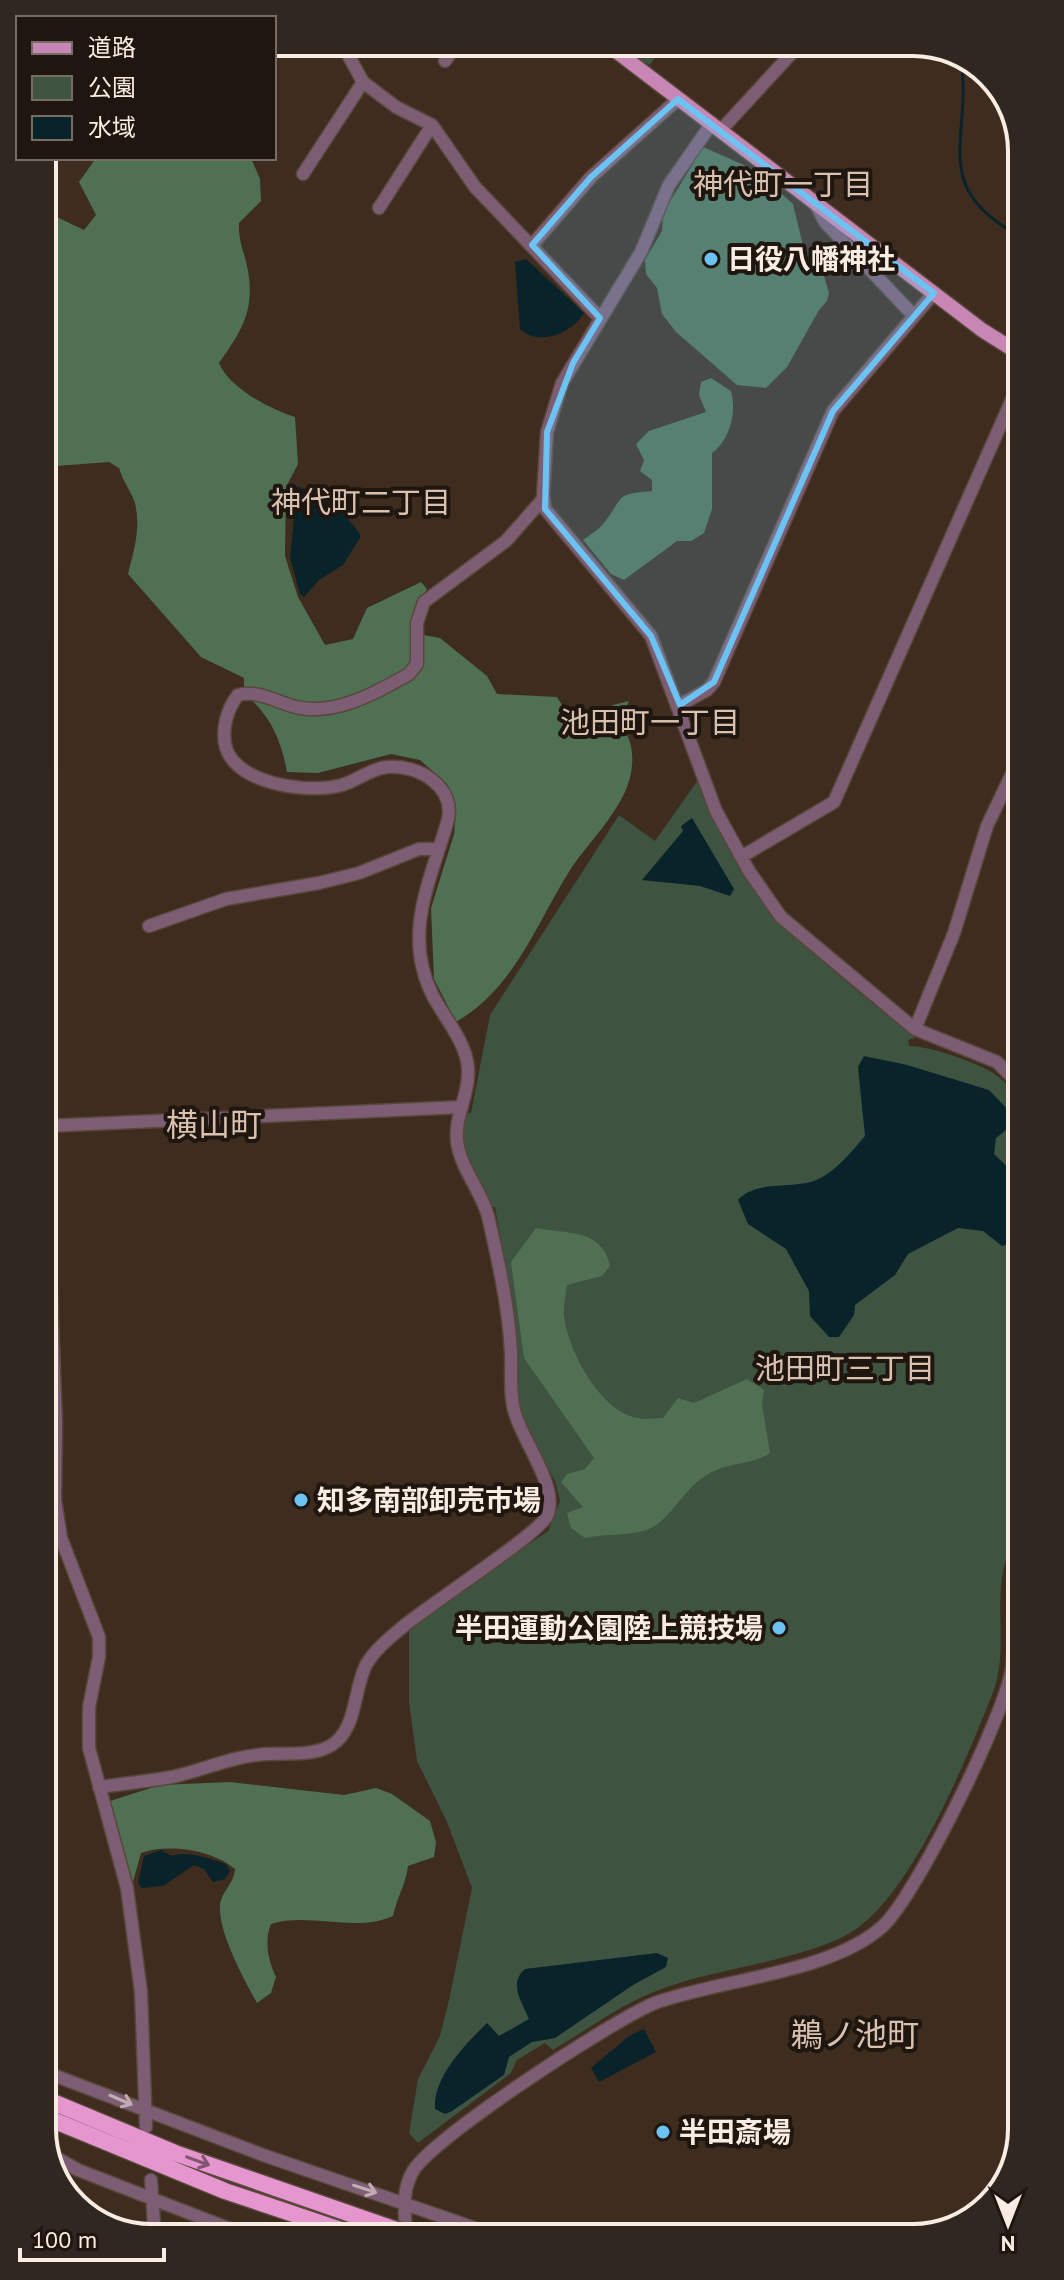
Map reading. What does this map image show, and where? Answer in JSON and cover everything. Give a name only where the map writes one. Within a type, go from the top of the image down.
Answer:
[{"type":"highway","points":[[56,2103],[188,2158],[379,2224]]},
{"type":"highway","points":[[56,2121],[198,2180],[324,2224]]},
{"type":"main road","points":[[622,56],[1008,346]]},
{"type":"street","points":[[349,56],[363,82],[396,107],[432,125],[475,187],[600,318]]},
{"type":"street","points":[[445,61],[448,56]]},
{"type":"street","points":[[788,56],[717,126],[669,185],[641,252],[568,373],[552,412],[544,453],[543,499],[551,520],[595,565],[651,636],[680,705],[716,811],[772,905],[799,935],[920,1032],[997,1062],[1008,1073]]},
{"type":"street","points":[[303,174],[363,82]]},
{"type":"street","points":[[532,245],[591,177],[678,99]]},
{"type":"street","points":[[379,208],[432,125]]},
{"type":"street","points":[[815,202],[825,222],[914,316]]},
{"type":"street","points":[[680,705],[707,690],[714,682],[833,411],[934,293]]},
{"type":"street","points":[[741,857],[834,802],[1008,408]]},
{"type":"street","points":[[99,1787],[174,1776],[245,1756],[316,1752],[334,1744],[347,1729],[366,1666],[380,1645],[429,1604],[544,1522],[549,1510],[550,1493],[514,1411],[504,1300],[487,1212],[458,1145],[467,1091],[466,1055],[431,992],[419,941],[420,902],[450,806],[442,790],[429,777],[395,767],[375,769],[333,787],[275,784],[256,778],[243,772],[227,752],[224,728],[231,704],[244,693],[270,697],[307,710],[331,708],[385,688],[409,674],[417,664],[417,623],[424,602],[496,550],[543,499]]},
{"type":"street","points":[[920,1032],[987,826],[1008,782]]},
{"type":"street","points":[[149,926],[226,899],[319,883],[359,873],[419,849],[438,849]]},
{"type":"street","points":[[56,1125],[462,1107]]},
{"type":"street","points":[[56,1506],[61,1538],[99,1637],[88,1726],[89,1748],[127,1888],[141,1992],[146,2127]]},
{"type":"street","points":[[405,2224],[405,2188],[412,2173],[438,2143],[633,2013],[657,2003],[831,1956],[882,1927],[901,1906],[927,1860],[1004,1700],[1008,1684]]},
{"type":"street","points":[[56,2076],[263,2155],[465,2224]]},
{"type":"street","points":[[62,2161],[78,2170],[218,2224]]},
{"type":"street","points":[[151,2180],[155,2224]]},
{"type":"highlighted area","points":[[678,99],[934,293],[833,411],[714,682],[680,705],[651,636],[545,509],[547,432],[573,363],[600,318],[532,245],[591,177]]},
{"type":"green space","points":[[631,56],[656,56],[650,65]]},
{"type":"green space","points":[[703,147],[755,170],[793,204],[807,262],[824,276],[829,293],[787,367],[766,388],[737,385],[676,332],[662,314],[657,288],[646,274],[645,260],[662,231],[663,213]]},
{"type":"green space","points":[[95,160],[252,160],[260,179],[261,201],[239,223],[250,298],[240,331],[219,363],[241,389],[274,409],[295,417],[298,464],[286,487],[285,556],[298,597],[325,645],[353,639],[367,608],[421,582],[427,589],[415,609],[413,633],[440,638],[487,676],[497,694],[557,697],[575,726],[613,705],[629,701],[620,724],[629,739],[632,766],[620,802],[572,867],[510,972],[477,1008],[456,1022],[434,979],[431,908],[454,834],[456,813],[447,784],[420,760],[391,754],[318,773],[287,772],[273,728],[244,693],[244,678],[201,657],[128,574],[136,539],[137,512],[119,468],[109,462],[56,466],[56,217],[84,230],[96,215],[79,182]]},
{"type":"green space","points":[[711,378],[731,391],[733,408],[728,433],[712,453],[712,509],[704,533],[691,541],[677,541],[624,580],[611,574],[583,540],[601,526],[625,496],[652,491],[652,480],[640,471],[644,460],[636,444],[649,431],[706,412],[699,395],[701,382]]},
{"type":"green space","points":[[698,780],[716,824],[737,862],[761,896],[815,954],[915,1038],[908,1040],[909,1046],[943,1052],[970,1062],[1003,1080],[1008,1086],[1008,1553],[1000,1600],[999,1668],[992,1695],[934,1825],[894,1890],[873,1915],[832,1942],[670,1986],[624,2006],[553,2050],[545,2043],[517,2060],[511,2073],[418,2143],[409,2133],[418,2079],[440,2036],[472,1888],[447,1822],[417,1761],[409,1702],[409,1626],[548,1531],[560,1501],[555,1481],[523,1424],[517,1395],[515,1326],[495,1207],[487,1207],[461,1145],[463,1113],[471,1113],[490,1015],[619,815],[655,841]]},
{"type":"green space","points":[[536,1228],[581,1235],[600,1245],[606,1254],[610,1266],[602,1276],[567,1285],[564,1312],[579,1362],[588,1378],[611,1404],[638,1418],[663,1418],[678,1398],[694,1403],[747,1379],[764,1390],[762,1404],[770,1453],[703,1477],[653,1527],[629,1534],[585,1538],[571,1528],[567,1513],[583,1507],[561,1482],[567,1474],[585,1469],[594,1458],[524,1358],[511,1262]]},
{"type":"green space","points":[[230,1782],[344,1795],[376,1788],[392,1794],[430,1821],[436,1842],[434,1857],[408,1866],[393,1916],[364,1923],[301,1920],[271,1924],[268,1950],[276,1977],[271,1993],[257,2003],[234,1957],[221,1920],[220,1903],[235,1869],[215,1857],[190,1850],[152,1850],[141,1853],[133,1882],[107,1802],[160,1785]]},
{"type":"water","points":[[526,259],[584,313],[563,332],[536,337],[520,329],[515,262]]},
{"type":"water","points":[[292,486],[311,492],[331,504],[361,536],[343,565],[319,580],[304,597],[300,594],[290,557],[294,519]]},
{"type":"water","points":[[692,818],[734,889],[730,896],[700,886],[642,880],[683,831],[681,826]]},
{"type":"water","points":[[864,1056],[907,1065],[989,1090],[1008,1110],[1008,1128],[996,1138],[994,1154],[1008,1167],[1008,1244],[1002,1246],[983,1231],[958,1228],[908,1254],[895,1275],[855,1305],[854,1315],[839,1337],[829,1337],[810,1316],[809,1291],[786,1249],[748,1224],[738,1200],[764,1187],[814,1181],[836,1167],[854,1149],[865,1136],[858,1067]]},
{"type":"water","points":[[161,1850],[172,1856],[192,1855],[213,1860],[226,1864],[230,1871],[225,1879],[213,1882],[204,1869],[194,1865],[163,1886],[142,1888],[138,1883],[144,1856]]},
{"type":"water","points":[[657,1953],[668,1958],[666,1967],[633,1985],[555,2038],[532,2042],[509,2057],[504,2075],[452,2111],[445,2114],[435,2109],[439,2085],[445,2073],[487,2023],[499,2036],[529,2019],[517,1987],[517,1981],[525,1969]]},
{"type":"water","points":[[644,2029],[656,2052],[599,2082],[591,2068],[629,2036]]},
{"type":"waterway","points":[[962,70],[960,157],[963,178],[972,197],[989,216],[1008,229]]},
{"type":"place","name":"日役八幡神社","points":[[711,259]]},
{"type":"place","name":"知多南部卸売市場","points":[[301,1500]]},
{"type":"place","name":"半田運動公園陸上競技場","points":[[779,1628]]},
{"type":"place","name":"半田斎場","points":[[663,2132]]},
{"type":"district","name":"神代町一丁目","points":[[783,185]]},
{"type":"district","name":"神代町二丁目","points":[[361,503]]},
{"type":"district","name":"池田町一丁目","points":[[650,723]]},
{"type":"district","name":"横山町","points":[[214,1125]]},
{"type":"district","name":"池田町三丁目","points":[[845,1369]]},
{"type":"district","name":"鵜ノ池町","points":[[855,2035]]}]
